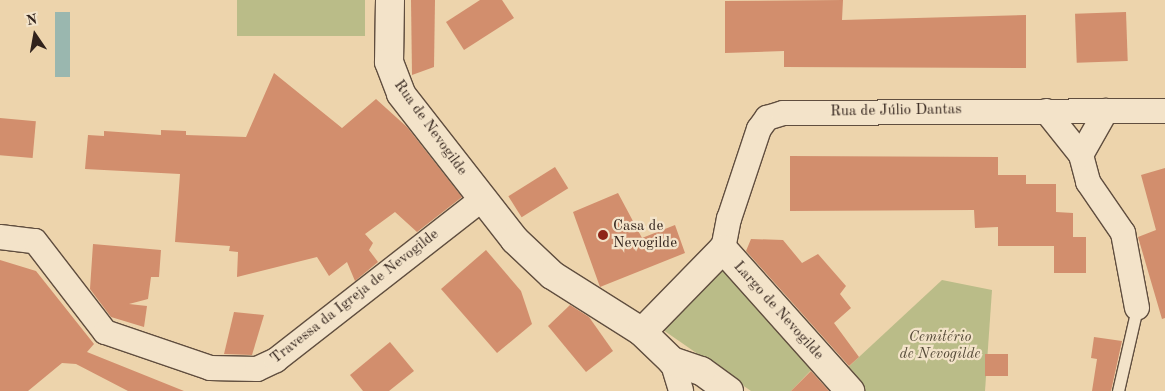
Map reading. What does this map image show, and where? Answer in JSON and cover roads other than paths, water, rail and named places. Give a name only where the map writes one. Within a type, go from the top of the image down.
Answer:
[{"type":"street","name":"Rua de Nevogilde","points":[[390,0],[389,62],[393,79],[482,199],[515,240],[552,275],[642,332]]},
{"type":"street","name":"Rua de Júlio Dantas","points":[[723,250],[735,201],[759,129],[767,118],[783,113],[1046,110],[1165,111]]},
{"type":"street","points":[[1046,110],[1081,155],[1088,182],[1123,233],[1137,308]]},
{"type":"street","points":[[1081,155],[1106,111]]},
{"type":"street","name":"Travessa da Igreja de Nevogilde","points":[[0,237],[35,241],[106,332],[210,368],[257,369],[276,360],[482,199]]},
{"type":"street","name":"Largo de Nevogilde","points":[[642,332],[723,250],[850,391]]},
{"type":"street","points":[[642,332],[672,362],[701,371],[729,391]]},
{"type":"street","points":[[672,362],[681,391]]},
{"type":"lane","points":[[1118,391],[1137,308]]},
{"type":"water","points":[[55,12],[70,12],[70,77],[55,77]]},
{"type":"place","name":"Casa de Nevogilde","points":[[603,235]]},
{"type":"park label","name":"Cemitério de Nevogilde","points":[[940,346]]}]
